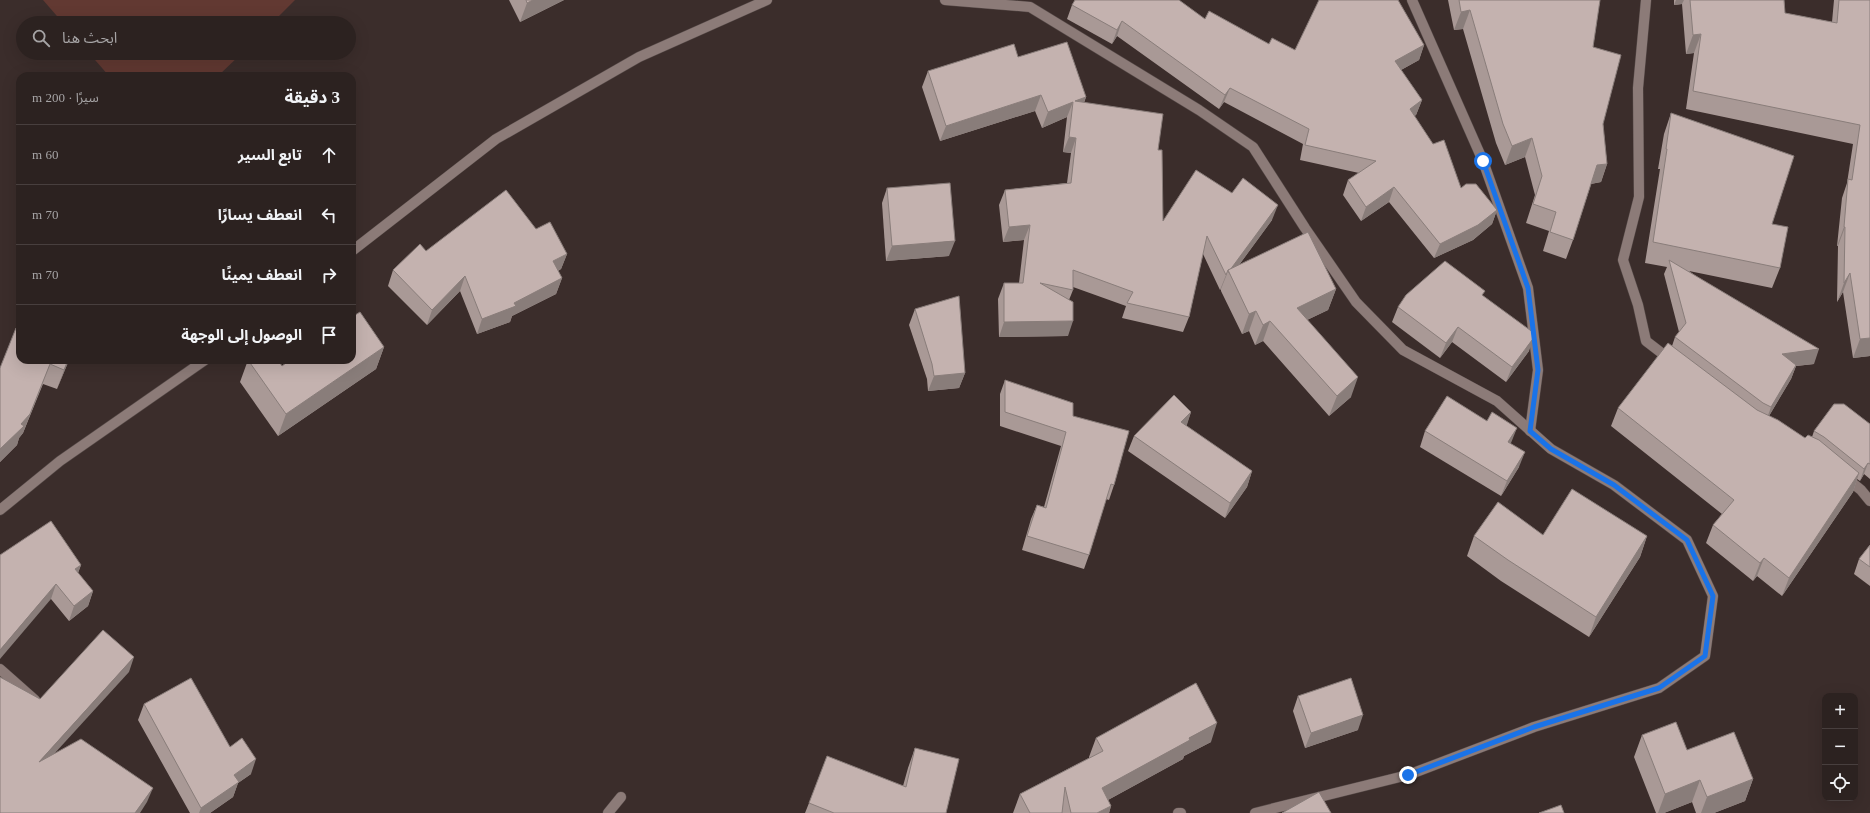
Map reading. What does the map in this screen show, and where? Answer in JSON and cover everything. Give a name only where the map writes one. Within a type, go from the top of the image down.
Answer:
[{"type":"street","points":[[356,248],[496,139],[639,57],[767,0]]},
{"type":"street","points":[[945,0],[1030,7],[1199,110],[1253,147],[1305,228],[1356,302],[1403,350],[1497,401],[1551,449],[1614,485],[1687,540],[1713,596],[1705,656],[1659,688],[1534,727],[1408,775],[1255,813]]},
{"type":"street","points":[[1412,0],[1483,161],[1528,288],[1538,370],[1530,431]]},
{"type":"street","points":[[1646,0],[1638,88],[1638,197],[1623,260],[1638,305],[1646,341],[1678,365]]},
{"type":"street","points":[[0,510],[60,461],[199,364]]},
{"type":"street","points":[[1838,472],[1861,490],[1870,501]]},
{"type":"street","points":[[0,669],[36,701]]},
{"type":"street","points":[[608,813],[621,797]]},
{"type":"shaded area","points":[[43,0],[295,0],[279,16],[57,16]]},
{"type":"shaded area","points":[[95,60],[235,60],[222,72],[106,72]]},
{"type":"building","points":[[526,0],[533,0],[527,3]]},
{"type":"building","points":[[1075,0],[1179,0],[1205,19],[1209,11],[1269,44],[1272,38],[1295,50],[1319,0],[1398,0],[1424,45],[1395,61],[1422,100],[1410,109],[1433,144],[1444,140],[1461,188],[1466,184],[1476,184],[1497,210],[1478,225],[1440,244],[1394,187],[1366,207],[1348,180],[1376,161],[1305,145],[1309,129],[1230,88],[1225,95],[1122,21],[1117,30],[1072,5]]},
{"type":"building","points":[[1459,0],[1600,0],[1593,47],[1621,55],[1603,124],[1607,164],[1597,165],[1573,240],[1550,232],[1556,212],[1533,204],[1542,176],[1532,138],[1512,146],[1503,124],[1470,10],[1461,12]]},
{"type":"building","points":[[1690,0],[1784,0],[1785,13],[1837,23],[1839,0],[1870,0],[1870,338],[1860,339],[1850,273],[1844,283],[1844,227],[1848,179],[1852,180],[1860,125],[1693,91],[1701,34],[1693,35]]},
{"type":"building","points":[[1067,42],[1086,97],[1075,101],[1163,114],[1158,150],[1162,150],[1163,221],[1196,170],[1232,193],[1243,178],[1278,205],[1230,270],[1228,270],[1226,275],[1207,236],[1189,317],[1127,303],[1133,292],[1073,270],[1073,290],[1040,283],[1073,302],[1073,321],[1004,322],[1004,283],[1023,283],[1030,225],[1009,227],[1005,190],[1071,183],[1076,138],[1069,137],[1073,102],[1048,112],[1041,95],[946,126],[928,71],[1014,44],[1018,57]]},
{"type":"building","points":[[1671,113],[1794,156],[1772,224],[1788,227],[1780,268],[1653,242]]},
{"type":"building","points":[[950,183],[955,241],[892,246],[887,188]]},
{"type":"building","points":[[506,190],[536,229],[550,222],[567,254],[553,261],[562,278],[514,303],[516,306],[482,319],[465,276],[432,310],[393,270],[420,244],[426,251]]},
{"type":"building","points":[[1308,232],[1336,289],[1297,308],[1358,377],[1337,396],[1270,321],[1263,325],[1256,311],[1249,314],[1228,270]]},
{"type":"building","points":[[1669,260],[1819,349],[1782,354],[1796,365],[1771,407],[1763,403],[1675,337],[1686,323]]},
{"type":"building","points":[[1445,261],[1485,291],[1482,295],[1534,333],[1535,336],[1512,367],[1458,327],[1446,343],[1398,307],[1406,295]]},
{"type":"building","points":[[959,296],[965,373],[934,376],[932,364],[915,309]]},
{"type":"building","points":[[360,312],[384,347],[286,414],[251,364],[281,364],[282,366],[285,364],[356,364],[356,314]]},
{"type":"building","points":[[16,328],[16,364],[50,364],[30,414],[21,424],[24,426],[0,449],[0,368]]},
{"type":"building","points":[[1668,343],[1757,410],[1778,420],[1805,438],[1808,435],[1819,440],[1859,473],[1789,578],[1764,558],[1760,563],[1713,525],[1734,500],[1618,408]]},
{"type":"building","points":[[50,364],[66,364],[64,370]]},
{"type":"building","points":[[1005,380],[1073,403],[1073,416],[1129,431],[1114,485],[1111,484],[1089,555],[1027,536],[1037,505],[1046,508],[1066,432],[1005,412]]},
{"type":"building","points":[[1174,395],[1191,412],[1181,422],[1252,471],[1230,503],[1134,436]]},
{"type":"building","points":[[1447,396],[1487,421],[1492,412],[1517,428],[1508,442],[1525,452],[1507,481],[1425,431]]},
{"type":"building","points":[[1834,404],[1844,404],[1870,424],[1870,464],[1868,463],[1864,469],[1824,437],[1814,431]]},
{"type":"building","points":[[1572,489],[1647,536],[1596,617],[1474,536],[1498,502],[1543,535]]},
{"type":"building","points":[[51,521],[81,565],[75,569],[93,591],[74,606],[56,584],[0,650],[0,555]]},
{"type":"building","points":[[1870,545],[1870,567],[1859,559]]},
{"type":"building","points":[[103,630],[134,657],[39,762],[81,739],[153,788],[135,813],[0,813],[0,677],[40,699]]},
{"type":"building","points":[[191,678],[230,747],[242,738],[256,759],[234,775],[239,782],[201,808],[144,704]]},
{"type":"building","points":[[1351,678],[1363,715],[1311,733],[1298,696]]},
{"type":"building","points":[[1196,683],[1217,723],[1189,738],[1190,740],[1102,788],[1111,806],[1097,813],[1071,813],[1065,787],[1062,813],[1030,813],[1020,794],[1103,751],[1096,738]]},
{"type":"building","points":[[1676,722],[1687,750],[1734,732],[1753,779],[1707,797],[1700,780],[1665,794],[1642,735]]},
{"type":"building","points":[[915,748],[959,759],[946,813],[834,813],[809,803],[827,756],[906,787]]},
{"type":"building","points":[[1319,792],[1331,813],[1282,813]]},
{"type":"building","points":[[1561,805],[1564,813],[1539,813]]},
{"type":"route","points":[[1408,775],[1534,727],[1659,688],[1705,656],[1713,596],[1687,540],[1614,485],[1551,449],[1530,431],[1538,370],[1528,288],[1483,161]]}]
